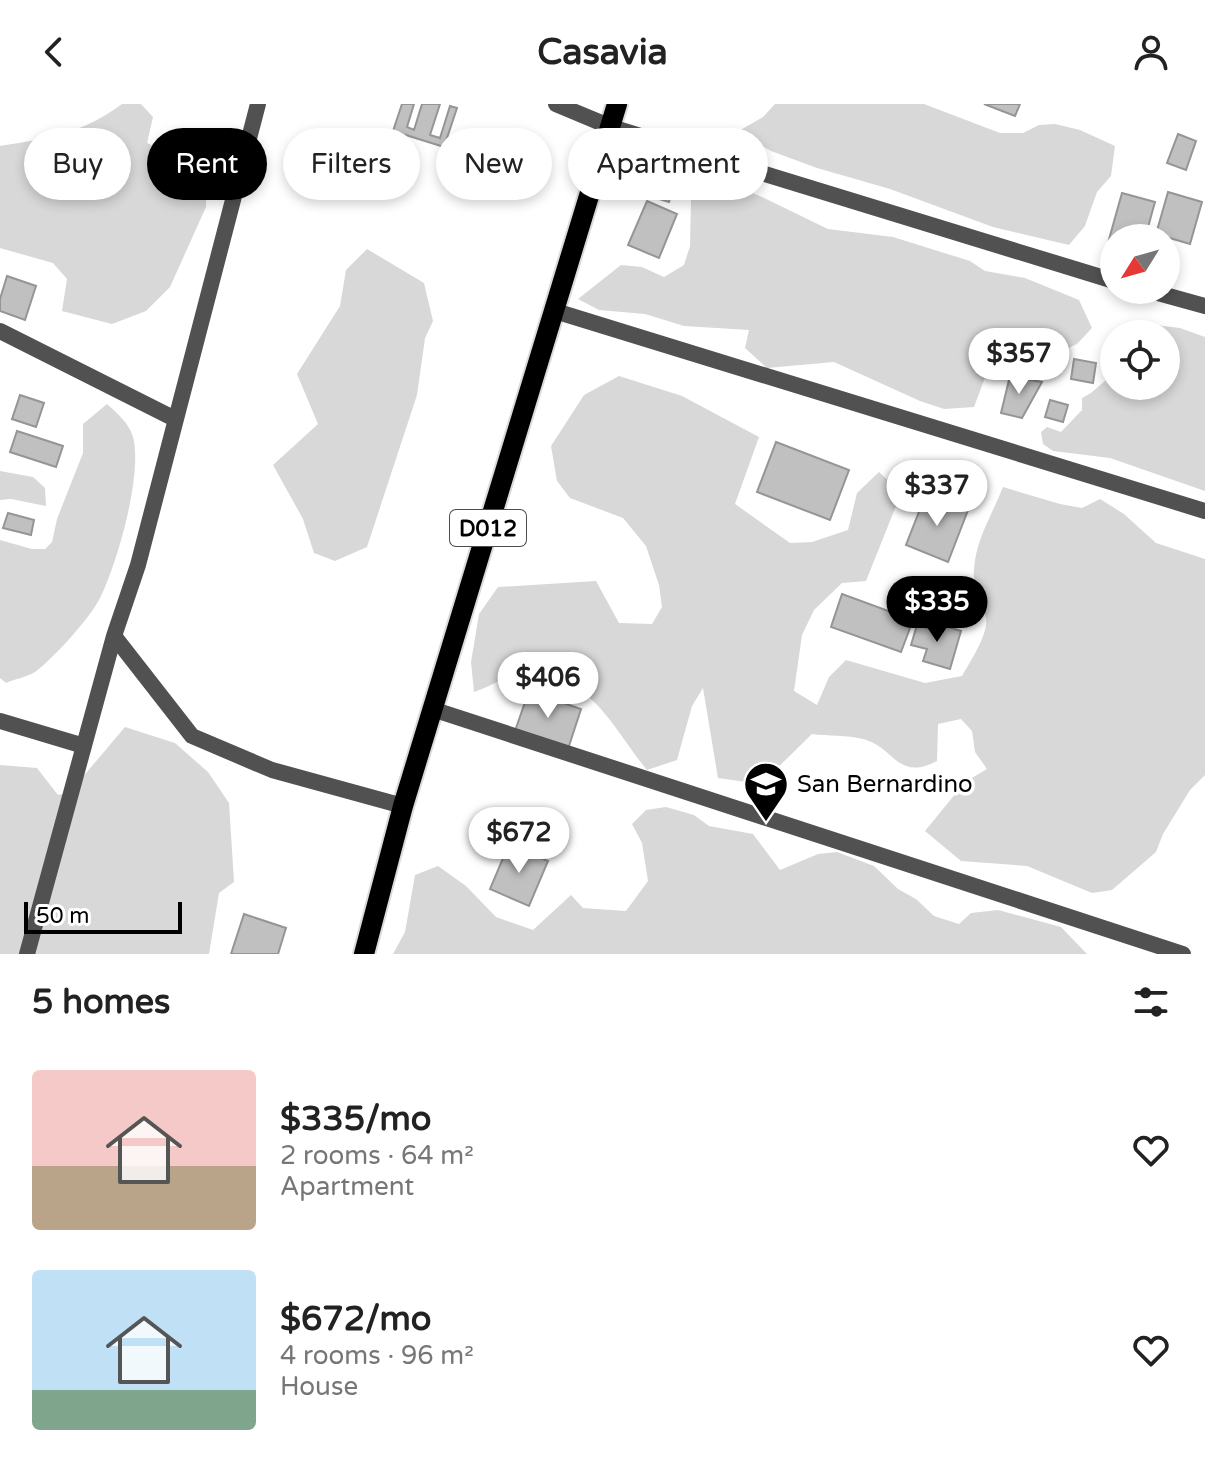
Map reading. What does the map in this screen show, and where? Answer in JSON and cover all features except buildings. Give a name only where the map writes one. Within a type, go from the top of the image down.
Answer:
[{"type":"main road","name":"D012","points":[[364,954],[403,806],[617,104]]},
{"type":"street","points":[[27,954],[114,636],[138,565],[258,104]]},
{"type":"street","points":[[556,104],[611,127],[1100,277]]},
{"type":"street","points":[[1180,299],[1205,306]]},
{"type":"street","points":[[555,311],[1205,511]]},
{"type":"street","points":[[0,331],[175,419]]},
{"type":"street","points":[[114,636],[192,736],[272,770],[403,806]]},
{"type":"street","points":[[432,709],[1183,954]]},
{"type":"street","points":[[0,721],[84,746]]},
{"type":"shaded area","points":[[122,104],[141,104],[153,117],[150,128],[147,128],[147,200],[206,200],[206,207],[170,287],[146,311],[112,324],[62,311],[67,279],[53,263],[0,248],[0,146],[24,142],[24,200],[131,200],[131,128],[78,128]]},
{"type":"shaded area","points":[[775,104],[924,104],[1000,133],[1023,133],[1039,125],[1055,124],[1080,130],[1115,146],[1111,176],[1097,192],[1085,226],[1069,245],[993,227],[890,189],[771,151],[768,149],[768,128],[744,128],[763,117]]},
{"type":"shaded area","points":[[691,200],[768,200],[828,229],[893,237],[970,261],[985,271],[1025,278],[1079,300],[1092,328],[1077,344],[1041,361],[1015,354],[986,375],[974,407],[944,409],[834,362],[767,368],[745,348],[749,330],[684,326],[645,314],[599,310],[578,299],[621,265],[642,267],[664,277],[684,265],[690,246]]},
{"type":"shaded area","points":[[367,249],[424,283],[433,321],[425,338],[417,395],[367,547],[335,561],[314,553],[303,519],[273,465],[318,424],[297,374],[340,306],[346,270]]},
{"type":"shaded area","points":[[1180,328],[1205,337],[1205,491],[1110,458],[1053,451],[1043,444],[1041,432],[1047,427],[1061,432],[1082,410],[1082,398],[1100,385],[1100,400],[1180,400]]},
{"type":"shaded area","points":[[619,376],[682,396],[759,437],[735,504],[790,543],[812,542],[848,530],[857,493],[879,472],[893,485],[896,506],[866,581],[842,583],[814,610],[802,635],[794,691],[817,705],[829,677],[846,660],[925,683],[962,676],[985,631],[986,618],[974,582],[975,558],[1003,487],[1082,508],[1100,499],[1124,514],[1156,543],[1205,559],[1205,775],[1190,790],[1163,834],[1156,852],[1112,890],[1092,893],[1027,866],[961,861],[925,831],[965,782],[987,769],[975,752],[972,731],[961,719],[938,724],[937,761],[924,766],[913,768],[904,765],[874,743],[863,739],[812,734],[761,784],[718,778],[703,688],[692,706],[677,760],[647,770],[604,712],[578,688],[563,680],[523,671],[474,692],[471,662],[479,614],[498,587],[596,581],[619,623],[652,624],[662,607],[659,585],[646,546],[623,518],[570,498],[557,481],[551,446],[584,395]]},
{"type":"shaded area","points":[[107,404],[129,427],[135,453],[127,519],[114,564],[100,598],[70,638],[35,672],[6,683],[0,678],[0,540],[32,549],[45,549],[52,542],[57,519],[83,453],[83,424]]},
{"type":"shaded area","points":[[0,471],[33,477],[45,488],[46,506],[11,499],[0,500]]},
{"type":"shaded area","points":[[125,727],[175,743],[208,772],[229,803],[234,882],[219,893],[209,954],[0,954],[0,765],[37,768],[58,795],[70,792]]},
{"type":"shaded area","points":[[666,807],[694,815],[709,826],[753,834],[780,870],[818,854],[837,852],[874,866],[934,916],[959,924],[971,913],[998,910],[1061,927],[1087,954],[393,954],[405,932],[415,875],[438,866],[466,886],[496,917],[533,930],[571,895],[583,908],[626,911],[648,881],[642,843],[632,824],[646,810]]},
{"type":"place","name":"San Bernardino","points":[[766,823]]}]
